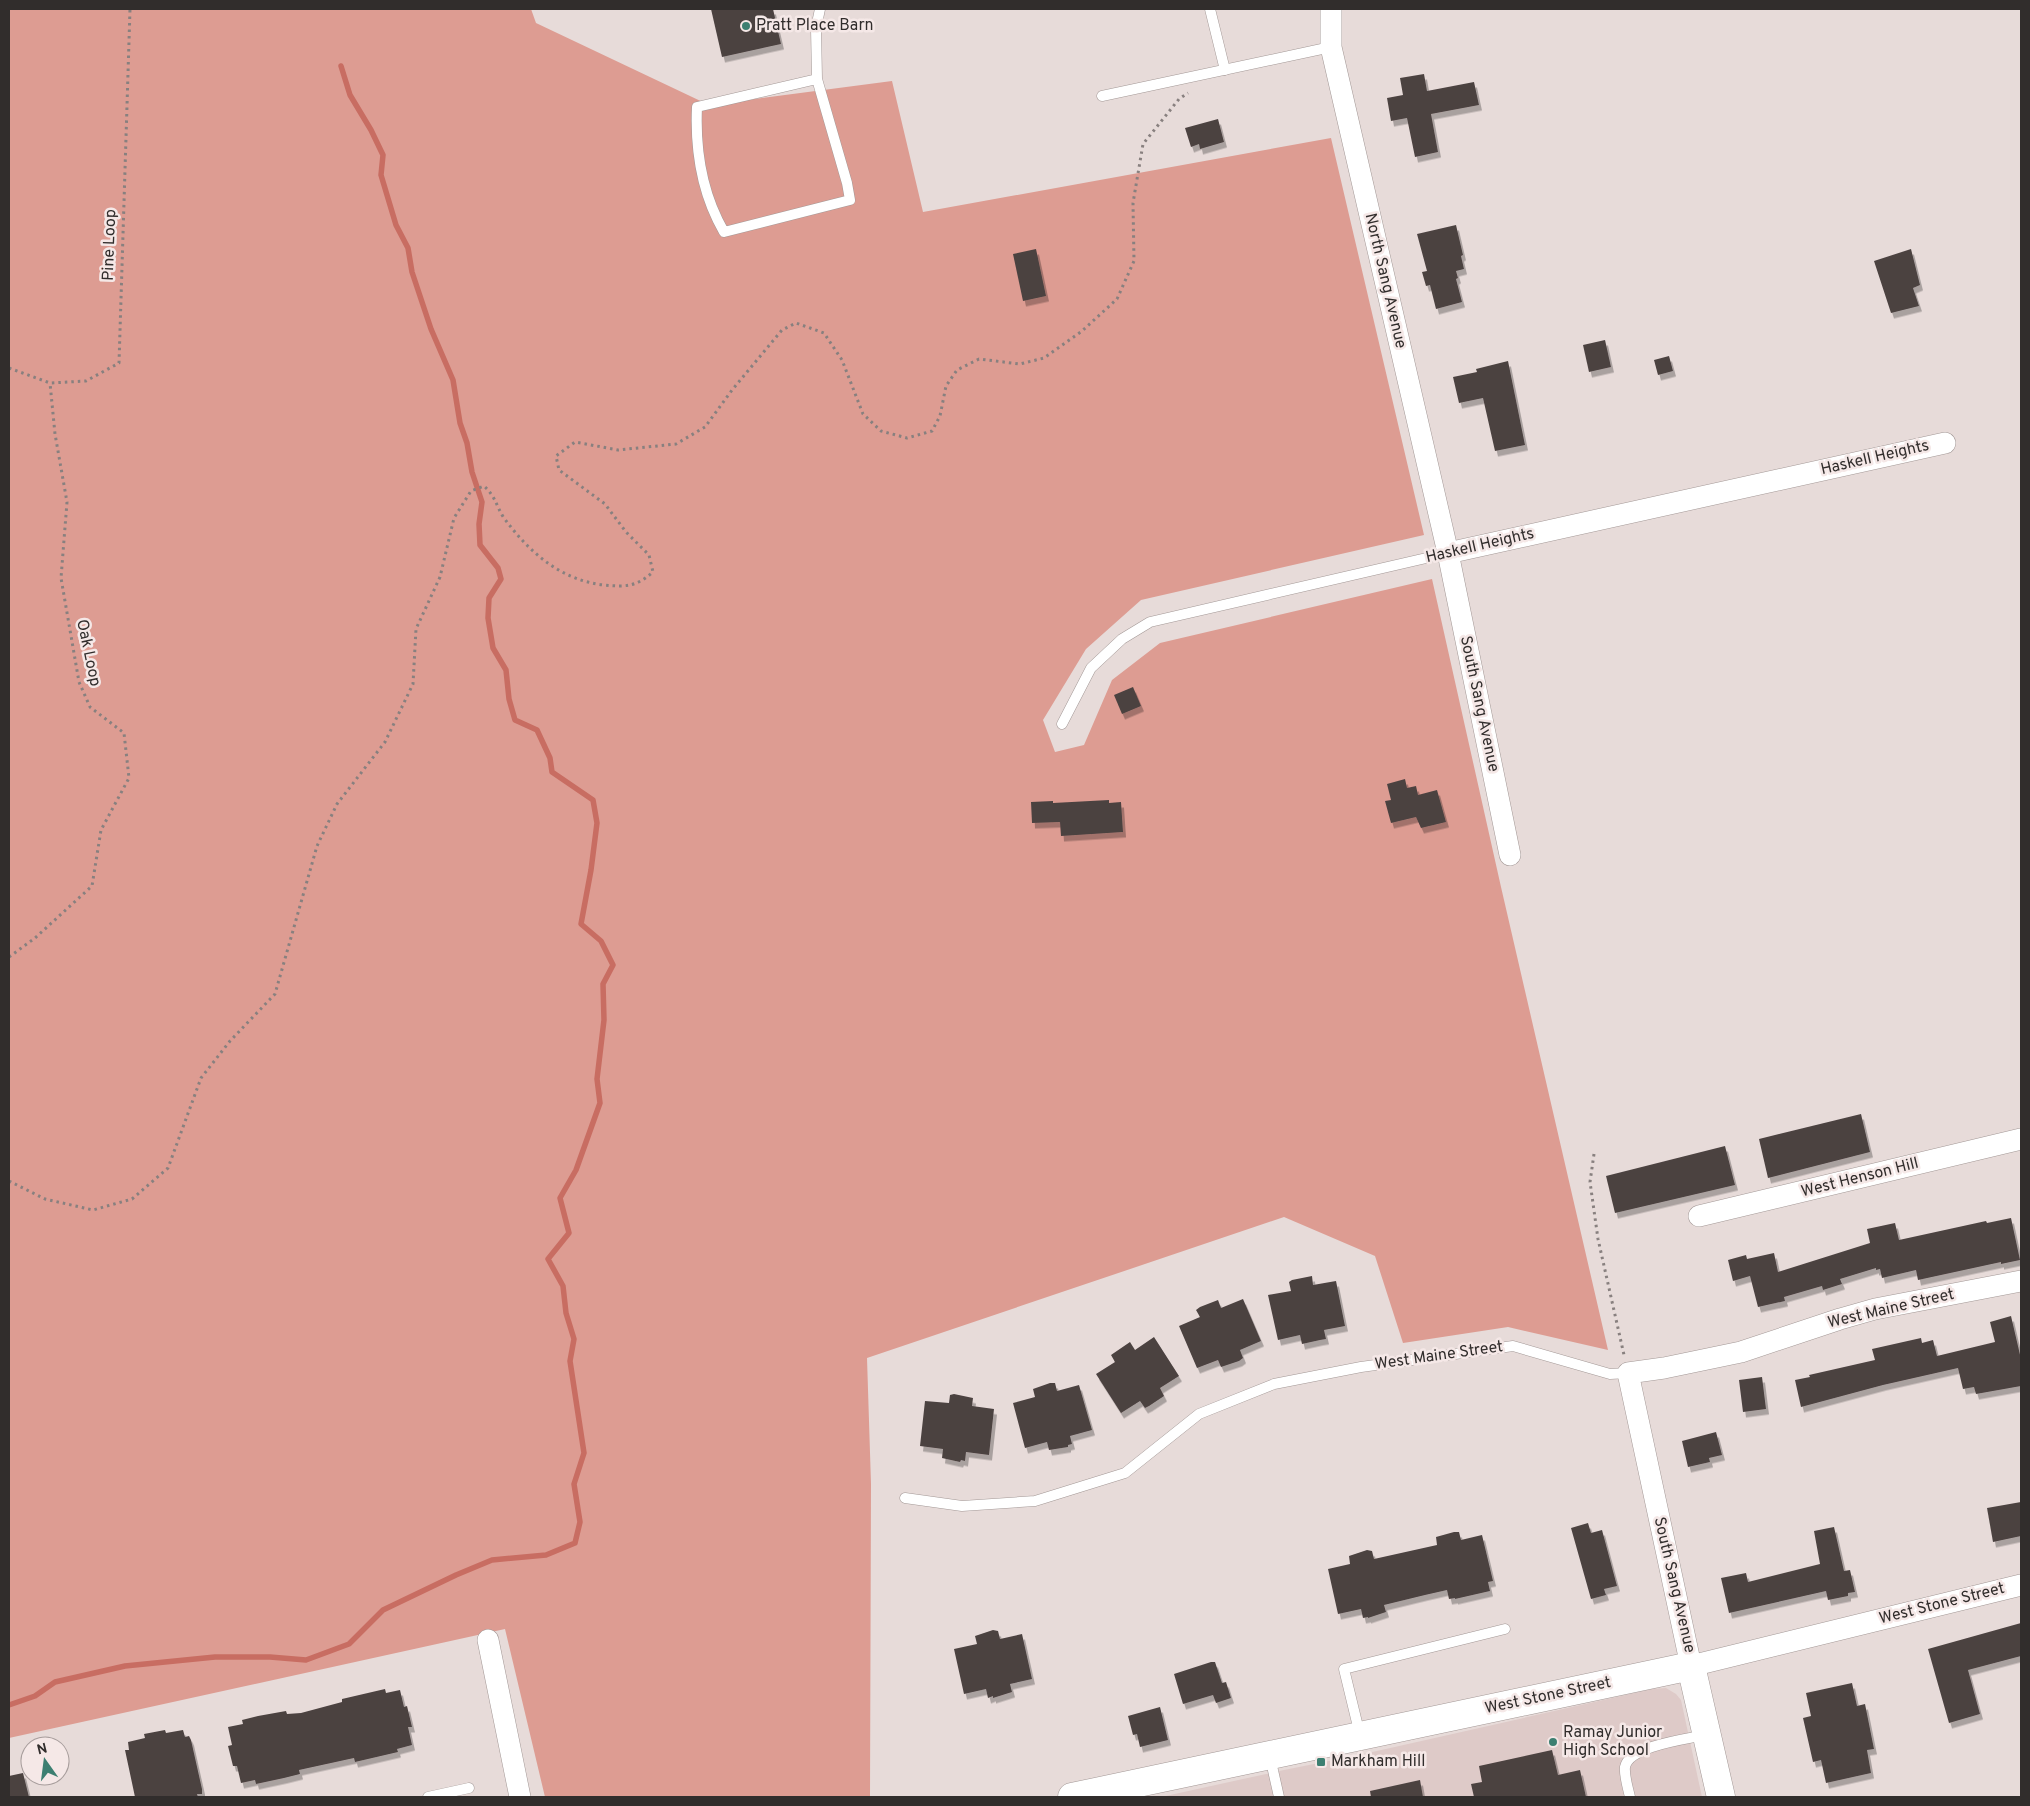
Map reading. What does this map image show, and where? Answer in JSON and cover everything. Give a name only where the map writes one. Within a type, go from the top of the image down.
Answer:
[{"type":"street","name":"North Sang Avenue","points":[[1331,9],[1332,47],[1448,553]]},
{"type":"street","name":"Haskell Heights","points":[[1448,553],[1945,443]]},
{"type":"street","name":"South Sang Avenue","points":[[1448,553],[1510,855]]},
{"type":"street","name":"West Henson Hill","points":[[1699,1216],[2021,1139]]},
{"type":"street","name":"West Maine Street","points":[[1628,1373],[1664,1368],[1741,1352],[1876,1309],[2021,1281]]},
{"type":"street","name":"South Sang Avenue","points":[[1628,1373],[1721,1797]]},
{"type":"street","name":"West Stone Street","points":[[1072,1797],[1692,1666],[2021,1585]]},
{"type":"street","points":[[488,1640],[520,1797]]},
{"type":"lane","points":[[817,79],[697,107],[696,130],[700,172],[715,217],[724,232],[850,200],[847,183],[817,79],[816,28],[820,9]]},
{"type":"lane","points":[[1210,9],[1225,70]]},
{"type":"lane","points":[[1102,96],[1332,47]]},
{"type":"lane","name":"Haskell Heights","points":[[1062,724],[1091,668],[1122,639],[1150,622],[1448,553]]},
{"type":"lane","name":"West Maine Street","points":[[905,1498],[962,1506],[1035,1501],[1125,1473],[1199,1414],[1274,1384],[1361,1368],[1513,1346],[1610,1374],[1628,1373]]},
{"type":"lane","points":[[1360,1736],[1344,1669],[1505,1629]]},
{"type":"lane","points":[[1630,1797],[1625,1769],[1631,1756],[1646,1749],[1706,1735]]},
{"type":"lane","points":[[1270,1756],[1279,1797]]},
{"type":"lane","points":[[428,1797],[469,1788]]},
{"type":"path","name":"Pine Loop","points":[[9,368],[50,383],[86,381],[120,363],[130,9]]},
{"type":"path","points":[[9,1181],[45,1199],[93,1210],[132,1199],[168,1168],[201,1078],[230,1042],[275,994],[317,846],[337,804],[385,742],[414,684],[416,629],[440,577],[454,518],[471,491],[484,486],[494,495],[503,517],[532,551],[548,565],[564,574],[594,584],[617,586],[640,584],[653,572],[649,554],[626,532],[605,504],[559,470],[556,456],[575,442],[618,450],[676,444],[705,427],[782,330],[796,323],[824,333],[842,360],[862,414],[881,431],[907,438],[932,431],[940,416],[946,386],[957,370],[980,359],[1020,364],[1044,358],[1082,332],[1117,299],[1134,261],[1133,203],[1143,144],[1180,98],[1194,89]]},
{"type":"path","name":"Oak Loop","points":[[9,957],[35,938],[92,886],[101,830],[129,778],[124,733],[90,707],[79,682],[60,578],[67,502],[55,434],[50,383]]},
{"type":"path","points":[[1594,1154],[1590,1182],[1598,1239],[1628,1373]]},
{"type":"shaded area","points":[[9,9],[531,9],[536,23],[709,105],[892,81],[923,212],[1331,138],[1424,535],[1141,600],[1086,649],[1043,720],[1055,752],[1084,745],[1112,680],[1160,643],[1432,579],[1608,1350],[1508,1327],[1403,1343],[1375,1256],[1284,1217],[867,1358],[871,1484],[870,1797],[545,1797],[505,1629],[9,1738]]},
{"type":"shaded area","name":"Ramay Junior High School","points":[[1666,1688],[1676,1694],[1681,1700],[1702,1797],[1161,1797],[1359,1755],[1652,1689]]},
{"type":"building","name":"Pratt Place Barn","points":[[711,9],[773,9],[781,44],[722,57]]},
{"type":"building","points":[[1424,74],[1427,91],[1474,82],[1479,105],[1431,114],[1438,152],[1415,157],[1407,118],[1391,121],[1387,98],[1403,95],[1400,78]]},
{"type":"building","points":[[1218,119],[1224,142],[1200,149],[1199,144],[1191,147],[1185,128]]},
{"type":"building","points":[[1456,225],[1463,255],[1461,256],[1464,269],[1456,271],[1458,278],[1456,279],[1462,302],[1436,309],[1430,285],[1426,286],[1422,272],[1427,271],[1417,234]]},
{"type":"building","points":[[1036,249],[1046,296],[1023,301],[1013,254]]},
{"type":"building","points":[[1911,249],[1920,285],[1913,288],[1919,306],[1891,313],[1874,261]]},
{"type":"building","points":[[1605,340],[1611,367],[1589,372],[1583,345]]},
{"type":"building","points":[[1669,356],[1673,371],[1658,375],[1654,360]]},
{"type":"building","points":[[1508,361],[1525,445],[1495,451],[1483,398],[1459,403],[1453,377],[1477,372],[1476,369]]},
{"type":"building","points":[[1133,687],[1141,706],[1122,714],[1114,695]]},
{"type":"building","points":[[1405,779],[1407,788],[1416,786],[1418,795],[1437,790],[1446,822],[1421,828],[1416,817],[1391,823],[1385,801],[1391,800],[1387,784]]},
{"type":"building","points":[[1109,800],[1109,803],[1121,802],[1123,832],[1061,836],[1060,822],[1032,823],[1031,802],[1053,801],[1053,803]]},
{"type":"building","points":[[1861,1114],[1870,1152],[1768,1178],[1759,1139]]},
{"type":"building","points":[[1725,1146],[1735,1185],[1615,1213],[1606,1176]]},
{"type":"building","points":[[2011,1218],[2020,1260],[2001,1264],[2001,1262],[1918,1280],[1916,1270],[1882,1278],[1880,1269],[1876,1270],[1876,1268],[1840,1279],[1842,1284],[1823,1290],[1822,1286],[1784,1297],[1785,1301],[1758,1307],[1750,1276],[1733,1281],[1728,1260],[1746,1255],[1747,1259],[1774,1253],[1778,1272],[1870,1243],[1867,1229],[1895,1223],[1899,1240],[1986,1221],[1987,1223]]},
{"type":"building","points":[[1312,1276],[1313,1285],[1336,1281],[1345,1326],[1324,1330],[1326,1339],[1302,1344],[1300,1335],[1278,1340],[1268,1295],[1291,1291],[1289,1282]]},
{"type":"building","points":[[1243,1299],[1261,1341],[1240,1350],[1243,1358],[1239,1361],[1221,1367],[1218,1360],[1197,1368],[1179,1326],[1200,1317],[1196,1310],[1200,1307],[1218,1300],[1221,1308]]},
{"type":"building","points":[[2011,1316],[2021,1359],[2021,1386],[1976,1394],[1974,1387],[1963,1389],[1958,1368],[1883,1385],[1801,1407],[1795,1380],[1875,1360],[1872,1349],[1921,1338],[1922,1343],[1933,1340],[1937,1356],[1995,1342],[1990,1322]]},
{"type":"building","points":[[1154,1337],[1179,1376],[1160,1388],[1164,1396],[1149,1406],[1145,1408],[1140,1401],[1121,1413],[1096,1374],[1115,1362],[1111,1355],[1130,1342],[1135,1350]]},
{"type":"building","points":[[1762,1377],[1766,1409],[1743,1412],[1739,1380]]},
{"type":"building","points":[[1055,1383],[1057,1391],[1079,1385],[1092,1430],[1070,1436],[1072,1444],[1068,1445],[1068,1447],[1049,1450],[1047,1442],[1025,1448],[1013,1403],[1035,1397],[1033,1389]]},
{"type":"building","points":[[954,1394],[973,1398],[972,1406],[994,1409],[989,1455],[966,1452],[965,1461],[961,1460],[960,1462],[942,1458],[943,1449],[920,1446],[925,1401],[949,1403],[950,1395]]},
{"type":"building","points":[[1716,1432],[1722,1455],[1709,1458],[1710,1462],[1688,1467],[1682,1441]]},
{"type":"building","points":[[2021,1502],[2021,1536],[1993,1542],[1987,1508]]},
{"type":"building","points":[[1588,1523],[1591,1533],[1602,1530],[1617,1586],[1604,1589],[1606,1595],[1591,1599],[1571,1528]]},
{"type":"building","points":[[1834,1527],[1844,1571],[1850,1570],[1855,1592],[1848,1593],[1848,1596],[1828,1600],[1826,1591],[1729,1613],[1721,1578],[1746,1573],[1748,1582],[1820,1564],[1814,1531]]},
{"type":"building","points":[[1459,1532],[1461,1540],[1482,1535],[1493,1581],[1488,1582],[1490,1591],[1449,1599],[1447,1590],[1384,1605],[1386,1612],[1368,1618],[1363,1618],[1361,1609],[1338,1614],[1328,1569],[1350,1564],[1349,1556],[1367,1550],[1372,1551],[1374,1559],[1437,1545],[1436,1537]]},
{"type":"building","points":[[2021,1623],[2021,1656],[1968,1670],[1980,1714],[1949,1723],[1928,1649]]},
{"type":"building","points":[[993,1630],[998,1631],[1000,1639],[1022,1634],[1032,1679],[1010,1684],[1012,1692],[993,1698],[993,1696],[988,1698],[986,1689],[964,1694],[954,1649],[977,1644],[975,1636]]},
{"type":"building","points":[[1215,1662],[1222,1683],[1226,1682],[1231,1698],[1216,1703],[1213,1695],[1183,1704],[1174,1674]]},
{"type":"building","points":[[1852,1683],[1857,1706],[1865,1704],[1874,1749],[1867,1750],[1871,1773],[1826,1783],[1821,1760],[1813,1762],[1803,1718],[1811,1716],[1806,1693]]},
{"type":"building","points":[[385,1689],[386,1693],[400,1690],[404,1707],[407,1706],[412,1727],[408,1727],[412,1745],[397,1749],[398,1752],[355,1762],[354,1758],[299,1770],[300,1774],[284,1778],[256,1784],[255,1780],[241,1783],[237,1766],[233,1766],[228,1746],[232,1745],[228,1727],[243,1724],[242,1720],[258,1716],[286,1711],[287,1714],[301,1713],[342,1702],[342,1699]]},
{"type":"building","points":[[1160,1707],[1168,1740],[1140,1747],[1137,1734],[1133,1735],[1128,1716]]},
{"type":"building","points":[[165,1730],[166,1733],[183,1730],[185,1737],[189,1736],[191,1740],[202,1789],[202,1794],[197,1794],[198,1797],[135,1797],[125,1750],[129,1750],[128,1742],[145,1738],[144,1734]]},
{"type":"building","points":[[1552,1750],[1558,1775],[1580,1770],[1586,1797],[1474,1797],[1471,1784],[1482,1782],[1479,1766]]},
{"type":"building","points":[[20,1774],[20,1786],[26,1786],[29,1797],[9,1797],[9,1776]]},
{"type":"building","points":[[1420,1780],[1423,1797],[1371,1797],[1370,1791]]},
{"type":"waterway","points":[[9,1705],[35,1696],[55,1682],[125,1666],[215,1657],[270,1657],[306,1660],[349,1644],[383,1610],[456,1575],[492,1560],[546,1555],[575,1543],[580,1522],[574,1484],[584,1453],[570,1361],[574,1339],[566,1313],[563,1286],[548,1259],[569,1233],[560,1198],[576,1170],[600,1103],[597,1079],[604,1020],[603,984],[613,965],[601,941],[581,924],[597,823],[593,800],[552,772],[550,758],[537,730],[515,720],[509,699],[506,670],[493,648],[488,618],[489,598],[501,579],[498,568],[480,545],[479,524],[482,502],[472,472],[467,443],[460,423],[453,380],[431,329],[412,272],[408,248],[396,225],[381,175],[383,155],[371,130],[350,95],[341,66]]},
{"type":"place","name":"Pratt Place Barn","points":[[746,26]]},
{"type":"place","name":"Ramay Junior High School","points":[[1553,1742]]},
{"type":"place","name":"Markham Hill","points":[[1321,1762]]}]
